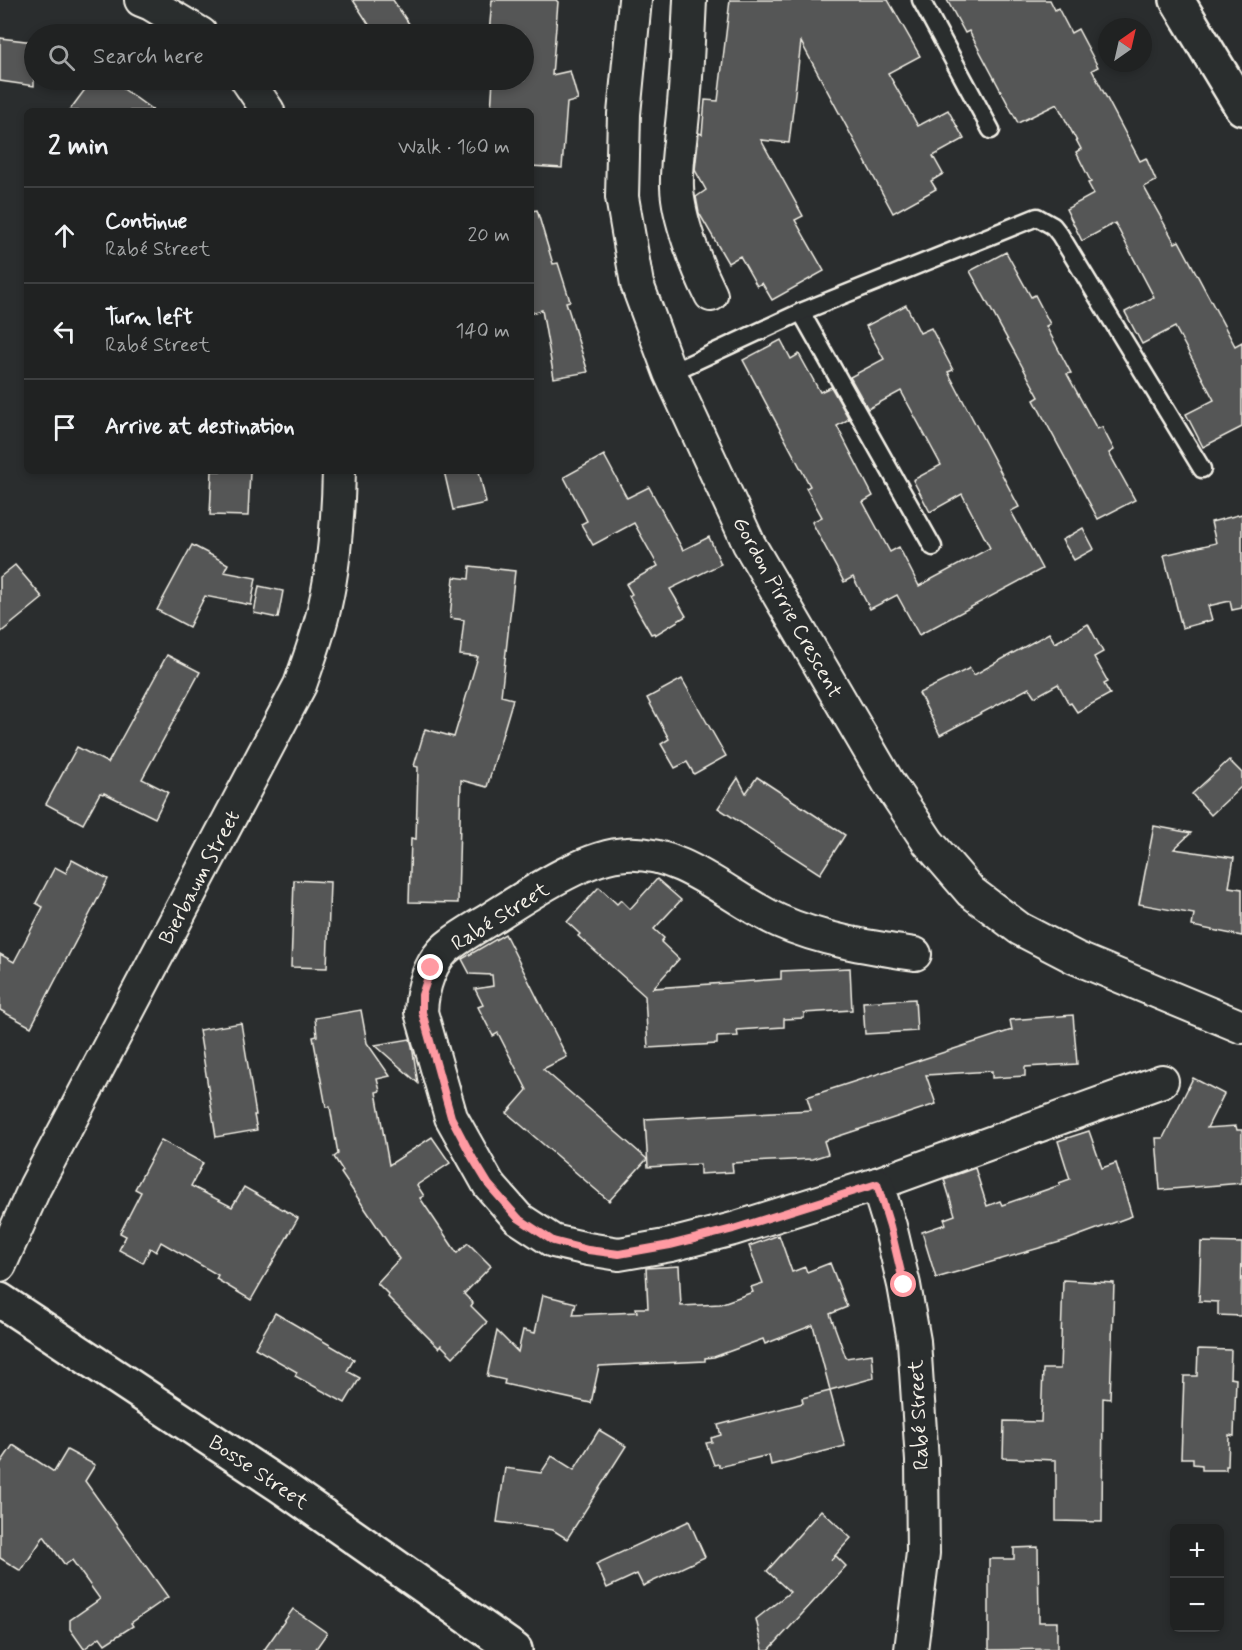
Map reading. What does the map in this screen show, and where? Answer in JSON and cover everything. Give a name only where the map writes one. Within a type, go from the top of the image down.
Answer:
[{"type":"street","points":[[141,0],[184,24]]},
{"type":"street","name":"Gordon Pirrie Crescent","points":[[635,0],[624,114],[622,197],[637,284],[670,373],[749,544],[888,782],[928,842],[972,892],[1020,929],[1076,958],[1242,1027]]},
{"type":"street","points":[[690,0],[677,186],[685,225],[711,295]]},
{"type":"street","points":[[1177,0],[1242,108]]},
{"type":"street","points":[[254,90],[266,108]]},
{"type":"street","name":"Bierbaum Street","points":[[0,1265],[35,1188],[300,685],[316,641],[326,603],[338,522],[339,474]]},
{"type":"street","name":"Rabé Street","points":[[915,954],[865,947],[779,921],[673,862],[648,854],[625,854],[594,861],[531,893],[449,945],[431,968],[422,995],[422,1012],[451,1117],[489,1185],[518,1218],[553,1241],[588,1250],[619,1254],[670,1245],[733,1229],[877,1184],[1162,1081]]},
{"type":"street","name":"Rabé Street","points":[[877,1184],[904,1285],[914,1341],[922,1461],[922,1553],[911,1650]]},
{"type":"street","name":"Bosse Street","points":[[0,1300],[281,1486],[515,1650]]},
{"type":"lane","points":[[921,0],[991,130]]},
{"type":"lane","points":[[670,373],[801,312],[1037,218],[1053,226],[1060,235],[1202,468]]},
{"type":"lane","points":[[801,312],[933,547]]},
{"type":"building","points":[[353,0],[393,0],[409,24],[369,24]]},
{"type":"building","points":[[492,0],[556,0],[558,2],[552,75],[570,71],[578,100],[567,103],[562,168],[534,166],[534,108],[491,108],[492,90],[534,90],[534,24],[490,24]]},
{"type":"building","points":[[730,0],[888,0],[920,56],[888,73],[918,126],[948,110],[964,139],[933,156],[943,174],[931,181],[936,189],[893,213],[801,42],[789,143],[761,140],[803,216],[795,220],[824,271],[772,300],[762,283],[757,286],[740,256],[728,263],[699,213],[696,197],[706,190],[695,170],[699,133],[702,134],[705,100],[718,101]]},
{"type":"building","points":[[947,0],[1050,0],[1055,10],[1058,8],[1071,33],[1078,29],[1098,67],[1092,70],[1140,161],[1146,158],[1156,181],[1144,187],[1175,243],[1179,241],[1235,346],[1242,342],[1242,427],[1203,447],[1186,414],[1214,400],[1175,327],[1142,344],[1125,312],[1154,297],[1115,223],[1082,241],[1066,209],[1094,194],[1088,183],[1091,182],[1076,152],[1081,149],[1057,104],[1018,123],[969,31],[965,33]]},
{"type":"building","points":[[0,38],[24,41],[24,85],[0,81]]},
{"type":"building","points":[[85,90],[125,90],[150,108],[71,108]]},
{"type":"building","points":[[534,210],[537,210],[553,264],[558,263],[570,301],[566,302],[588,372],[554,378],[542,310],[534,312]]},
{"type":"building","points":[[1006,252],[1031,297],[1035,295],[1050,324],[1046,326],[1071,373],[1067,374],[1097,429],[1102,427],[1114,450],[1109,453],[1135,500],[1098,519],[1034,400],[1039,397],[970,271]]},
{"type":"building","points":[[906,305],[920,333],[931,328],[953,370],[948,372],[1019,507],[1011,511],[1042,569],[919,635],[897,595],[870,609],[853,577],[844,582],[812,522],[822,517],[806,488],[810,486],[743,360],[781,340],[791,359],[799,354],[820,392],[831,387],[849,419],[837,426],[873,496],[863,502],[890,552],[899,547],[919,586],[990,548],[962,494],[930,512],[913,480],[941,465],[901,391],[868,409],[850,377],[884,359],[866,326]]},
{"type":"building","points":[[604,455],[627,498],[649,487],[683,550],[709,537],[721,564],[670,589],[686,616],[655,635],[651,634],[629,596],[632,594],[626,584],[658,566],[634,523],[593,545],[581,524],[587,521],[564,477]]},
{"type":"building","points":[[212,474],[250,474],[248,516],[210,515]]},
{"type":"building","points":[[445,474],[480,474],[486,503],[453,510]]},
{"type":"building","points":[[1242,514],[1242,608],[1232,610],[1230,601],[1208,606],[1212,620],[1182,628],[1164,555],[1216,543],[1211,522]]},
{"type":"building","points":[[1083,528],[1094,549],[1074,560],[1062,540]]},
{"type":"building","points":[[192,545],[228,564],[224,572],[256,578],[251,605],[205,596],[189,627],[157,610]]},
{"type":"building","points":[[15,565],[43,598],[0,633],[0,577]]},
{"type":"building","points":[[470,566],[515,571],[501,696],[513,699],[487,787],[461,780],[458,903],[409,902],[411,838],[416,839],[418,767],[414,766],[425,729],[454,737],[478,657],[460,655],[464,620],[450,618],[454,577],[469,579]]},
{"type":"building","points":[[259,586],[283,591],[278,618],[254,613]]},
{"type":"building","points":[[1088,624],[1103,652],[1094,657],[1108,682],[1104,684],[1110,694],[1077,712],[1071,703],[1069,704],[1058,684],[1035,697],[1029,688],[940,735],[919,693],[970,668],[974,675],[1049,633],[1055,643]]},
{"type":"building","points":[[167,655],[200,672],[142,779],[168,792],[155,818],[104,793],[100,793],[83,824],[46,804],[77,747],[108,763]]},
{"type":"building","points":[[682,679],[726,756],[694,774],[687,762],[675,768],[661,744],[669,739],[647,698]]},
{"type":"building","points":[[1229,760],[1242,773],[1242,786],[1211,815],[1192,794]]},
{"type":"building","points":[[757,777],[845,835],[820,874],[718,808],[738,778],[746,793]]},
{"type":"building","points":[[1154,826],[1191,833],[1174,849],[1234,858],[1229,887],[1242,889],[1242,936],[1192,926],[1194,914],[1139,904]]},
{"type":"building","points":[[72,860],[108,879],[31,1027],[0,1010],[0,954],[14,962],[43,907],[36,903],[55,867],[66,873]]},
{"type":"building","points":[[657,879],[681,900],[654,929],[664,938],[661,942],[679,959],[653,988],[781,979],[781,971],[850,968],[852,1010],[804,1013],[804,1018],[784,1019],[784,1027],[737,1030],[738,1036],[717,1037],[717,1044],[648,1048],[645,996],[578,936],[580,934],[567,922],[599,887],[617,904],[621,900],[630,909]]},
{"type":"building","points":[[294,880],[330,882],[327,968],[291,967]]},
{"type":"building","points":[[505,934],[567,1057],[543,1069],[647,1159],[609,1201],[507,1113],[527,1090],[498,1033],[493,1036],[478,1007],[483,1005],[475,989],[493,986],[492,975],[470,974],[462,959]]},
{"type":"building","points":[[915,999],[917,1031],[865,1034],[863,1002]]},
{"type":"building","points":[[361,1010],[367,1043],[390,1076],[377,1079],[380,1091],[376,1092],[389,1165],[432,1137],[450,1163],[417,1185],[424,1196],[420,1198],[457,1253],[468,1243],[491,1266],[464,1294],[473,1303],[471,1306],[487,1322],[453,1357],[441,1345],[439,1348],[377,1283],[399,1259],[341,1173],[343,1171],[334,1157],[338,1154],[330,1107],[326,1107],[313,1037],[317,1036],[315,1018]]},
{"type":"building","points":[[1073,1015],[1077,1064],[1025,1067],[1025,1076],[992,1078],[992,1071],[926,1075],[936,1104],[824,1141],[828,1154],[812,1159],[732,1163],[733,1172],[700,1174],[700,1164],[648,1167],[645,1119],[811,1110],[807,1097],[1012,1030],[1010,1020]]},
{"type":"building","points":[[241,1023],[257,1130],[216,1137],[199,1030]]},
{"type":"building","points":[[410,1039],[412,1046],[418,1083],[375,1045]]},
{"type":"building","points":[[1193,1078],[1224,1094],[1207,1128],[1236,1126],[1237,1130],[1242,1130],[1242,1183],[1160,1190],[1156,1138],[1163,1138]]},
{"type":"building","points":[[1089,1131],[1102,1168],[1116,1163],[1132,1216],[1067,1240],[936,1278],[922,1232],[946,1224],[944,1219],[955,1215],[944,1179],[975,1168],[987,1206],[1000,1201],[1002,1205],[1060,1185],[1059,1183],[1070,1179],[1058,1141]]},
{"type":"building","points":[[161,1140],[203,1163],[191,1186],[232,1207],[244,1187],[298,1218],[251,1300],[216,1279],[218,1275],[161,1242],[156,1252],[150,1248],[143,1263],[119,1250],[126,1236],[120,1233],[141,1192],[135,1189]]},
{"type":"building","points":[[779,1235],[792,1272],[805,1267],[807,1272],[830,1263],[847,1307],[830,1314],[846,1358],[872,1354],[874,1378],[830,1390],[813,1325],[765,1344],[763,1339],[714,1357],[705,1358],[705,1361],[599,1366],[591,1403],[504,1384],[505,1380],[487,1376],[497,1331],[518,1352],[523,1330],[535,1333],[543,1295],[576,1303],[573,1315],[637,1312],[636,1308],[648,1308],[646,1268],[679,1266],[681,1306],[720,1304],[753,1292],[751,1287],[763,1283],[749,1246]]},
{"type":"building","points":[[1201,1242],[1242,1243],[1241,1316],[1218,1315],[1218,1302],[1199,1301]]},
{"type":"building","points":[[1063,1280],[1114,1283],[1110,1399],[1103,1398],[1102,1522],[1056,1521],[1056,1460],[1003,1458],[1004,1421],[1041,1422],[1043,1369],[1060,1369]]},
{"type":"building","points":[[275,1313],[354,1359],[347,1371],[360,1378],[345,1403],[295,1376],[297,1372],[255,1348]]},
{"type":"building","points":[[1198,1349],[1231,1350],[1230,1378],[1236,1379],[1234,1436],[1229,1435],[1226,1470],[1202,1470],[1202,1465],[1193,1464],[1193,1458],[1181,1458],[1184,1376],[1197,1376]]},
{"type":"building","points":[[830,1391],[845,1446],[771,1465],[769,1455],[719,1467],[719,1464],[714,1465],[706,1443],[712,1442],[711,1438],[721,1435],[718,1425],[803,1403],[802,1398]]},
{"type":"building","points":[[599,1430],[626,1446],[567,1539],[553,1530],[497,1522],[505,1468],[541,1473],[552,1456],[574,1470]]},
{"type":"building","points":[[13,1445],[54,1472],[67,1450],[95,1465],[85,1481],[168,1597],[131,1623],[133,1626],[105,1644],[100,1637],[84,1649],[70,1629],[70,1620],[100,1599],[72,1560],[65,1565],[44,1536],[21,1571],[0,1558],[0,1464]]},
{"type":"building","points":[[821,1510],[851,1538],[831,1560],[836,1556],[846,1566],[769,1650],[763,1650],[756,1619],[790,1592],[767,1571]]},
{"type":"building","points":[[689,1521],[705,1557],[643,1586],[637,1574],[607,1588],[596,1564]]},
{"type":"building","points":[[1038,1547],[1039,1622],[1057,1622],[1057,1649],[989,1650],[989,1559],[1014,1559],[1014,1548]]},
{"type":"building","points":[[293,1609],[327,1633],[315,1650],[264,1650]]},
{"type":"route","points":[[431,968],[422,995],[422,1012],[451,1117],[489,1185],[518,1218],[553,1241],[588,1250],[619,1254],[670,1245],[733,1229],[877,1184],[904,1285]]}]
